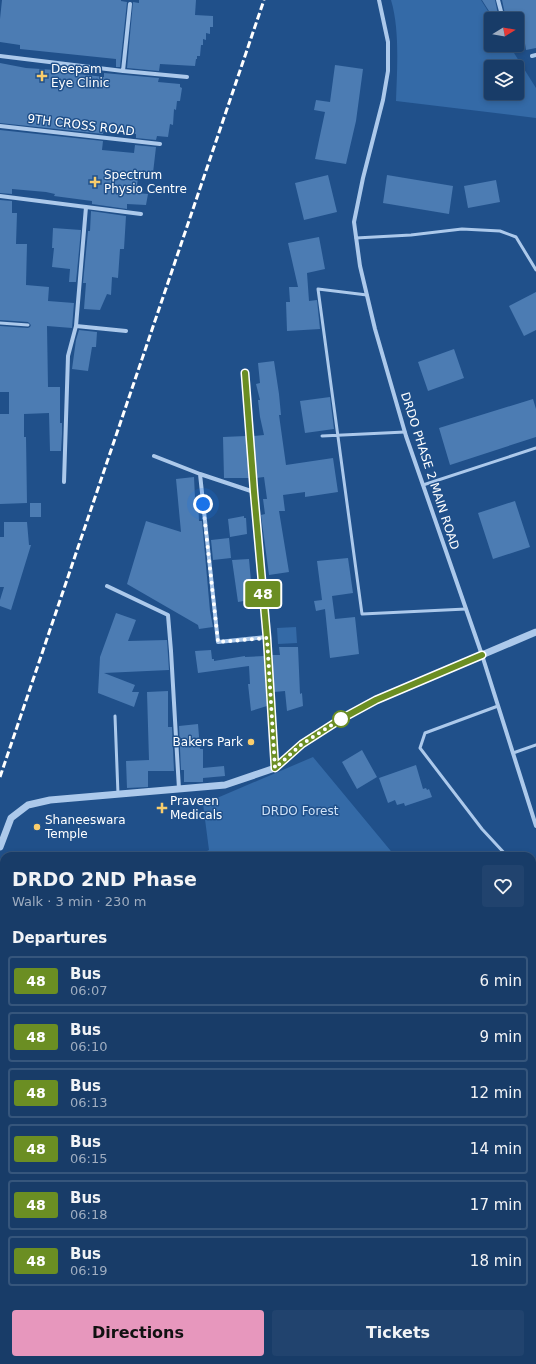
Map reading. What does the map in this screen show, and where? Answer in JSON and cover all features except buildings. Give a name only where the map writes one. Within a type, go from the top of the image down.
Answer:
[{"type":"street","name":"DRDO PHASE 2 MAIN ROAD","points":[[379,0],[386,27],[389,56],[386,86],[363,178],[354,222],[360,266],[375,329],[405,432],[482,655],[536,826]]},
{"type":"street","points":[[498,0],[501,12]]},
{"type":"street","points":[[123,71],[130,4]]},
{"type":"street","points":[[0,56],[187,77]]},
{"type":"street","name":"9TH CROSS ROAD","points":[[0,126],[160,144]]},
{"type":"street","points":[[0,196],[141,214]]},
{"type":"street","points":[[64,482],[68,356],[76,326],[86,207]]},
{"type":"street","points":[[76,326],[126,331]]},
{"type":"street","points":[[245,373],[267,638],[275,768]]},
{"type":"street","points":[[154,456],[200,474],[254,492]]},
{"type":"street","points":[[200,474],[218,642],[267,638]]},
{"type":"street","points":[[107,586],[168,615],[179,789]]},
{"type":"street","points":[[0,847],[11,818],[28,805],[50,800],[225,785],[275,768],[302,744],[341,719],[376,700],[536,632]]},
{"type":"lane","points":[[356,238],[411,235],[462,229],[500,231],[516,237],[536,270]]},
{"type":"lane","points":[[366,295],[318,289],[362,614],[466,609]]},
{"type":"lane","points":[[0,323],[28,325]]},
{"type":"lane","points":[[322,436],[405,432]]},
{"type":"lane","points":[[423,485],[536,448]]},
{"type":"lane","points":[[498,706],[425,733],[420,748],[482,828],[503,852]]},
{"type":"lane","points":[[115,716],[118,794]]},
{"type":"lane","points":[[513,753],[536,745]]},
{"type":"green space","points":[[391,0],[481,0],[489,12],[484,12],[484,52],[513,52],[518,60],[484,60],[484,100],[524,100],[524,69],[536,88],[536,118],[396,101],[396,24]]},
{"type":"green space","points":[[296,627],[297,643],[278,644],[277,628]]},
{"type":"green space","name":"DRDO Forest","points":[[313,757],[392,852],[205,852],[209,850],[203,804]]},
{"type":"railway","points":[[0,777],[264,0]]},
{"type":"bus line","name":"48","points":[[245,373],[267,638],[275,768],[302,744],[341,719],[376,700],[482,655]]},
{"type":"place","name":"Deepam Eye Clinic","points":[[42,76]]},
{"type":"place","name":"Spectrum Physio Centre","points":[[95,182]]},
{"type":"place","name":"Bakers Park","points":[[251,742]]},
{"type":"place","name":"Praveen Medicals","points":[[162,808]]},
{"type":"place","name":"Shaneeswara Temple","points":[[37,827]]},
{"type":"route","points":[[203,504],[218,642],[267,638],[275,768],[302,744],[341,719]]}]
